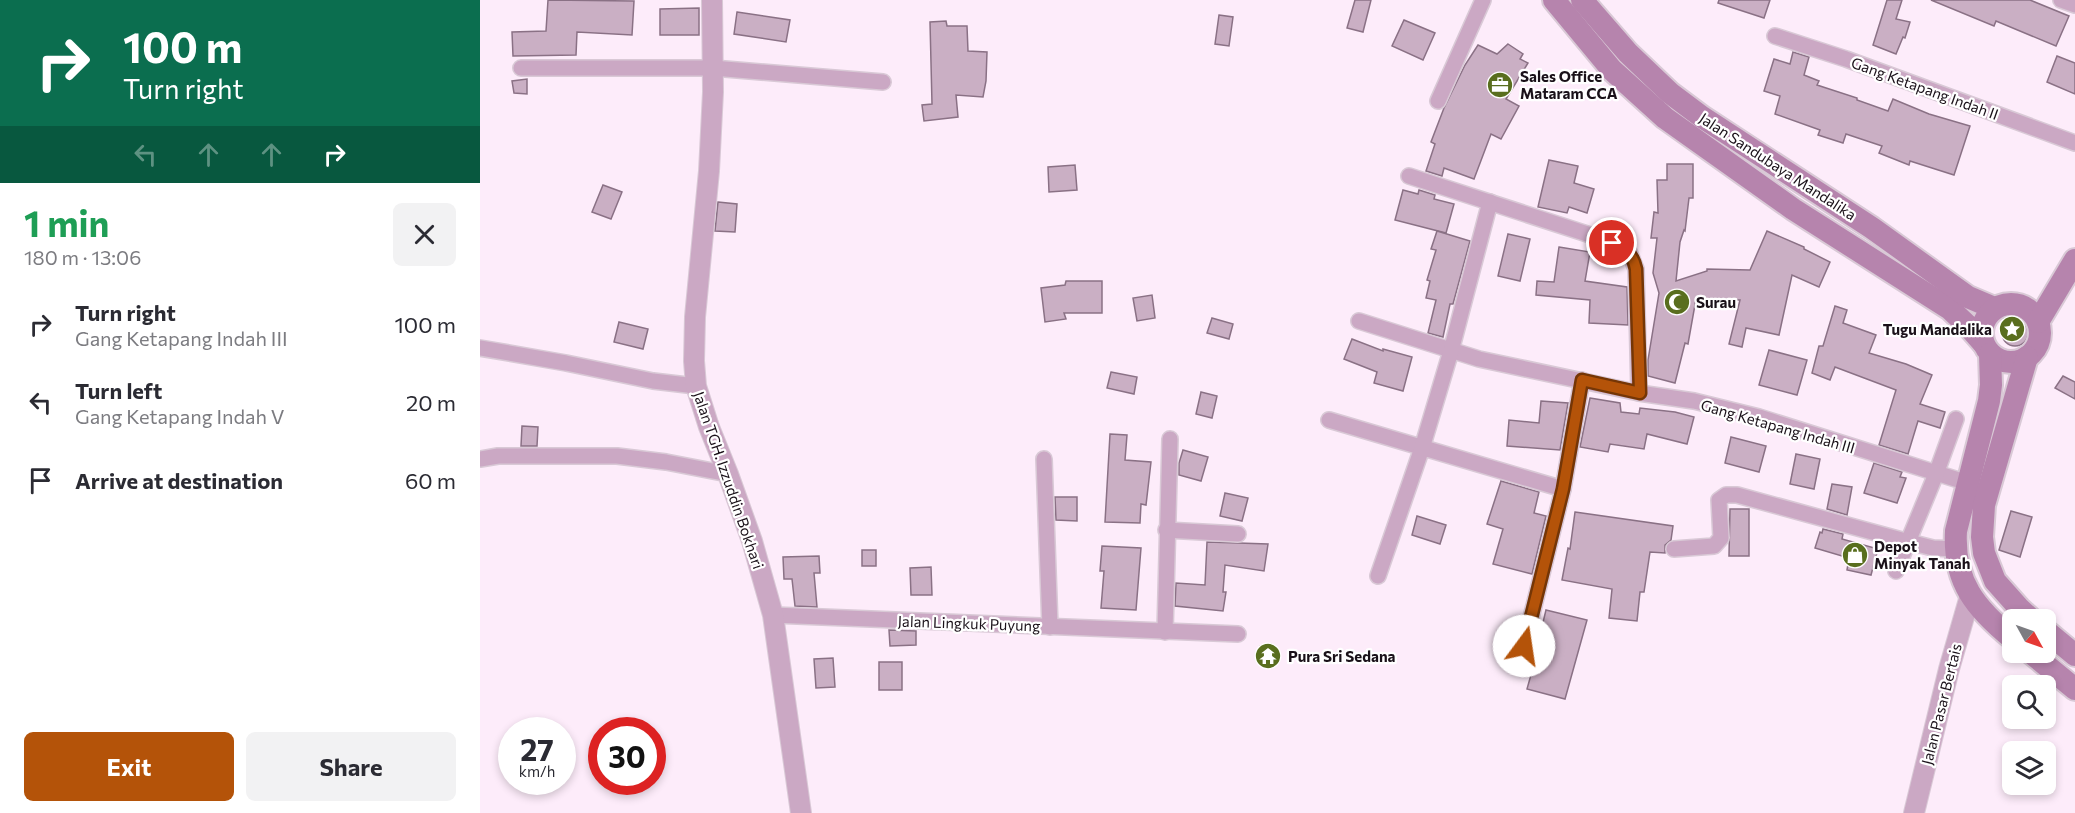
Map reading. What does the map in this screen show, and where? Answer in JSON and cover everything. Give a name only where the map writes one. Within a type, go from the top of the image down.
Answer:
[{"type":"main road","points":[[1554,0],[1612,70],[1665,118],[1793,209],[1950,309],[1987,349],[2001,361],[2015,362],[2027,357],[2036,348],[2040,335],[2038,322],[2031,311],[2020,304],[2006,303],[1994,308],[1985,318],[1981,330],[1987,349],[1991,384],[1989,401],[1956,531],[1955,549],[1961,575],[1970,596],[2002,630]]},
{"type":"main road","name":"Jalan Sandubaya Mandalika","points":[[1582,0],[1628,54],[1670,93],[1702,117],[1872,228],[1968,297],[1994,308]]},
{"type":"main road","points":[[2038,322],[2075,260]]},
{"type":"main road","points":[[2020,609],[1995,580],[1984,554],[1982,521],[1986,497],[2027,357]]},
{"type":"main road","points":[[2056,639],[2075,655]]},
{"type":"main road","points":[[2043,663],[2075,689]]},
{"type":"street","name":"Jalan TGH. Izzuddin Bokhari","points":[[712,0],[713,68],[709,171],[695,317],[696,386],[752,541],[773,615],[801,813]]},
{"type":"street","points":[[1438,101],[1483,0]]},
{"type":"street","points":[[2061,0],[2075,5]]},
{"type":"street","name":"Gang Ketapang Indah II","points":[[1774,36],[1846,58],[2075,143]]},
{"type":"street","points":[[521,68],[713,68],[884,82]]},
{"type":"street","points":[[1409,176],[1618,244],[1630,254],[1635,264],[1636,274],[1640,393]]},
{"type":"street","points":[[1378,576],[1422,448],[1451,351],[1490,202]]},
{"type":"street","name":"Gang Ketapang Indah III","points":[[1359,321],[1451,351],[1640,393],[1694,401],[1759,417],[1968,483]]},
{"type":"street","points":[[480,348],[653,381],[696,386]]},
{"type":"street","points":[[1524,646],[1563,489],[1582,380]]},
{"type":"street","points":[[1896,571],[1956,419]]},
{"type":"street","points":[[1329,420],[1563,489]]},
{"type":"street","points":[[1165,632],[1170,439]]},
{"type":"street","points":[[480,459],[529,456],[616,456],[666,462],[728,474]]},
{"type":"street","points":[[1044,459],[1050,627]]},
{"type":"street","points":[[1674,549],[1714,546],[1719,542],[1721,538],[1719,500],[1726,495],[1737,495],[1933,548],[1955,549]]},
{"type":"street","points":[[1166,530],[1238,534]]},
{"type":"street","name":"Jalan Pasar Bertais","points":[[1914,813],[1949,669],[1970,596]]},
{"type":"street","name":"Jalan Lingkuk Puyung","points":[[773,615],[1238,634]]},
{"type":"building","points":[[548,0],[634,1],[632,35],[577,32],[576,55],[513,56],[512,32],[546,31]]},
{"type":"building","points":[[1355,0],[1371,0],[1363,32],[1347,28]]},
{"type":"building","points":[[1719,0],[1770,0],[1764,18],[1718,3]]},
{"type":"building","points":[[1887,0],[1902,0],[1896,19],[1910,22],[1905,38],[1903,37],[1896,54],[1873,45]]},
{"type":"building","points":[[1931,0],[2030,0],[2069,16],[2056,46],[1996,21],[1994,26]]},
{"type":"building","points":[[699,8],[699,35],[660,35],[660,9]]},
{"type":"building","points":[[737,12],[790,20],[786,42],[734,34]]},
{"type":"building","points":[[1219,15],[1233,17],[1229,46],[1215,44]]},
{"type":"building","points":[[1404,20],[1435,33],[1423,60],[1392,46]]},
{"type":"building","points":[[946,21],[947,26],[967,26],[968,51],[987,52],[983,97],[956,95],[958,117],[924,121],[922,105],[932,104],[930,22]]},
{"type":"building","points":[[1508,44],[1523,54],[1520,59],[1528,63],[1506,99],[1519,106],[1501,139],[1491,134],[1474,179],[1444,168],[1442,176],[1426,171],[1435,144],[1431,142],[1444,108],[1465,65],[1478,45],[1497,54]]},
{"type":"building","points":[[1793,52],[1809,57],[1804,75],[1819,81],[1817,85],[1888,111],[1893,99],[1929,114],[1970,126],[1954,175],[1910,161],[1909,165],[1879,153],[1882,146],[1846,134],[1843,143],[1818,135],[1820,130],[1775,114],[1780,96],[1764,91],[1774,59],[1790,64]]},
{"type":"building","points":[[2057,56],[2075,63],[2075,94],[2047,82]]},
{"type":"building","points":[[527,79],[527,94],[514,93],[512,81]]},
{"type":"building","points":[[1549,160],[1578,166],[1574,183],[1594,189],[1587,213],[1569,207],[1567,213],[1538,207]]},
{"type":"building","points":[[1667,164],[1693,164],[1693,198],[1689,198],[1685,231],[1680,242],[1676,281],[1707,271],[1707,269],[1750,270],[1767,231],[1804,247],[1830,262],[1819,287],[1792,275],[1779,335],[1746,328],[1742,347],[1729,344],[1740,300],[1696,299],[1688,344],[1685,343],[1675,383],[1648,376],[1648,360],[1659,293],[1653,273],[1657,238],[1651,238],[1654,212],[1658,213],[1657,180],[1667,180]]},
{"type":"building","points":[[1075,165],[1077,190],[1049,192],[1048,167]]},
{"type":"building","points":[[603,185],[622,192],[611,219],[592,212]]},
{"type":"building","points":[[1403,190],[1418,194],[1419,190],[1435,195],[1434,199],[1454,204],[1446,233],[1395,220]]},
{"type":"building","points":[[718,202],[737,204],[735,232],[715,231]]},
{"type":"building","points":[[1437,231],[1470,241],[1453,304],[1450,304],[1443,337],[1428,333],[1436,300],[1426,298],[1430,281],[1427,280],[1436,250],[1431,249]]},
{"type":"building","points":[[1508,234],[1530,239],[1520,281],[1498,276]]},
{"type":"building","points":[[1559,247],[1590,252],[1585,281],[1627,287],[1628,325],[1589,323],[1590,300],[1536,295],[1537,281],[1554,282]]},
{"type":"building","points":[[1066,281],[1102,281],[1102,313],[1064,313],[1066,319],[1045,322],[1041,288],[1065,285]]},
{"type":"building","points":[[1152,295],[1155,318],[1137,321],[1133,298]]},
{"type":"building","points":[[1835,306],[1847,310],[1843,323],[1876,335],[1869,353],[1906,364],[1932,375],[1920,404],[1945,412],[1940,428],[1918,421],[1908,454],[1879,445],[1896,390],[1835,367],[1830,380],[1812,373],[1819,346],[1823,346]]},
{"type":"building","points":[[1212,318],[1233,324],[1229,339],[1207,333]]},
{"type":"building","points":[[2015,320],[2024,324],[2028,333],[2024,342],[2015,346],[2006,342],[2002,333],[2006,324]]},
{"type":"building","points":[[619,322],[648,329],[643,349],[614,342]]},
{"type":"building","points":[[1352,339],[1383,351],[1383,349],[1412,357],[1403,391],[1374,383],[1377,372],[1344,359]]},
{"type":"building","points":[[1769,350],[1807,360],[1797,395],[1759,385]]},
{"type":"building","points":[[1111,372],[1137,377],[1134,394],[1107,388]]},
{"type":"building","points":[[2063,376],[2075,382],[2075,399],[2055,388]]},
{"type":"building","points":[[1201,392],[1217,396],[1212,418],[1196,414]]},
{"type":"building","points":[[1590,398],[1620,403],[1621,412],[1639,414],[1640,408],[1675,412],[1694,417],[1687,444],[1647,434],[1644,449],[1610,444],[1608,452],[1580,447]]},
{"type":"building","points":[[1541,401],[1568,403],[1560,450],[1507,446],[1509,420],[1539,423]]},
{"type":"building","points":[[522,426],[538,427],[537,446],[521,446]]},
{"type":"building","points":[[1110,434],[1127,435],[1125,460],[1151,462],[1146,505],[1141,504],[1140,523],[1105,522]]},
{"type":"building","points":[[1731,437],[1766,446],[1759,472],[1725,463]]},
{"type":"building","points":[[1183,450],[1208,457],[1201,481],[1179,475],[1179,463]]},
{"type":"building","points":[[1796,454],[1820,459],[1814,489],[1790,484]]},
{"type":"building","points":[[1874,463],[1902,472],[1900,477],[1906,478],[1897,503],[1864,493]]},
{"type":"building","points":[[1501,481],[1539,492],[1534,513],[1546,516],[1532,574],[1493,564],[1503,529],[1487,524]]},
{"type":"building","points":[[1832,484],[1852,487],[1847,515],[1827,509]]},
{"type":"building","points":[[1225,493],[1248,498],[1242,521],[1220,516]]},
{"type":"building","points":[[1055,497],[1077,497],[1077,521],[1056,520]]},
{"type":"building","points":[[1730,509],[1749,509],[1749,556],[1729,556]]},
{"type":"building","points":[[2011,511],[2032,517],[2020,557],[1999,550]]},
{"type":"building","points":[[1575,512],[1673,526],[1671,540],[1665,545],[1665,553],[1650,552],[1644,592],[1640,592],[1637,621],[1609,618],[1612,589],[1562,580],[1568,548],[1570,549]]},
{"type":"building","points":[[1417,516],[1446,525],[1440,544],[1412,535]]},
{"type":"building","points":[[1823,529],[1843,534],[1842,539],[1878,549],[1871,575],[1847,570],[1849,558],[1815,548]]},
{"type":"building","points":[[1207,542],[1268,544],[1264,571],[1225,565],[1223,592],[1226,592],[1223,611],[1175,606],[1176,583],[1205,585]]},
{"type":"building","points":[[1102,546],[1141,548],[1136,610],[1101,608],[1104,571],[1100,571]]},
{"type":"building","points":[[862,550],[876,550],[876,566],[862,566]]},
{"type":"building","points":[[819,556],[820,573],[814,573],[817,607],[795,606],[792,579],[784,579],[783,557]]},
{"type":"building","points":[[931,567],[932,595],[911,595],[910,568]]},
{"type":"building","points":[[1546,610],[1587,620],[1565,699],[1527,689],[1540,643],[1538,643]]},
{"type":"building","points":[[889,630],[916,631],[916,645],[890,646]]},
{"type":"building","points":[[833,658],[835,687],[816,688],[814,659]]},
{"type":"building","points":[[879,662],[902,662],[902,690],[879,690]]},
{"type":"place","name":"Sales Office Mataram CCA","points":[[1500,85]]},
{"type":"place","name":"Surau","points":[[1677,302]]},
{"type":"place","name":"Tugu Mandalika","points":[[2012,329]]},
{"type":"place","name":"Depot Minyak Tanah","points":[[1855,555]]},
{"type":"place","name":"Pura Sri Sedana","points":[[1268,656]]},
{"type":"route","points":[[1524,646],[1563,489],[1582,380],[1640,393],[1636,269],[1630,254],[1622,247],[1612,243]]}]
